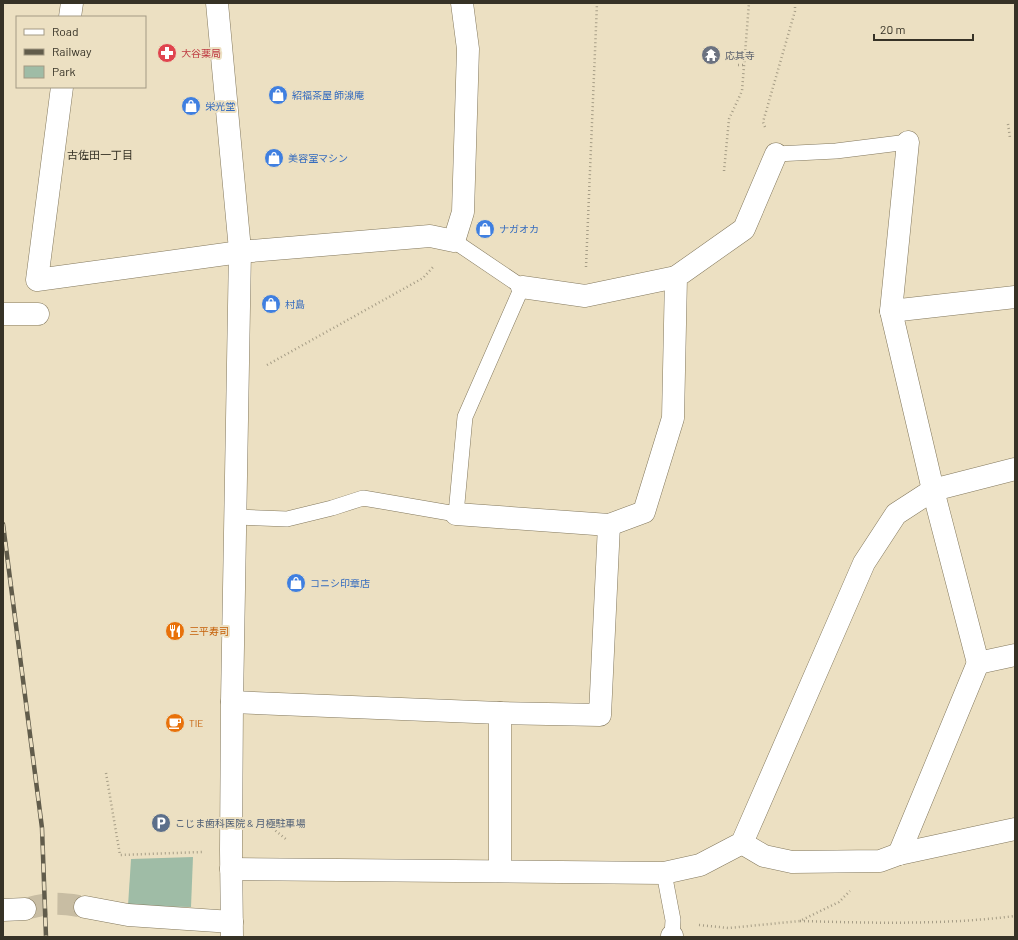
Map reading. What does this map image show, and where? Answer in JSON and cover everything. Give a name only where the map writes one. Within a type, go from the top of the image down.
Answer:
[{"type":"street","points":[[70,16],[72,3]]},
{"type":"street","points":[[85,907],[128,915],[232,929],[232,702],[240,252],[217,3]]},
{"type":"street","points":[[62,88],[38,280],[240,252],[430,236],[454,241],[463,212],[468,49],[462,3]]},
{"type":"street","points":[[889,858],[978,663],[933,490],[891,311],[908,142]]},
{"type":"street","points":[[522,287],[585,296],[676,277],[744,229],[776,154]]},
{"type":"street","points":[[456,514],[609,525],[644,512],[673,418],[676,277]]},
{"type":"street","points":[[891,311],[1015,297]]},
{"type":"street","points":[[3,314],[38,314]]},
{"type":"street","points":[[231,860],[500,871],[664,873],[700,866],[742,843],[864,563],[896,514],[933,490],[1015,469]]},
{"type":"street","points":[[232,702],[500,713],[600,715],[609,525]]},
{"type":"street","points":[[978,663],[1015,655]]},
{"type":"street","points":[[500,713],[500,871]]},
{"type":"street","points":[[742,843],[764,856],[792,862],[889,858],[1015,829]]},
{"type":"street","points":[[3,910],[25,909]]},
{"type":"lane","points":[[776,154],[836,151],[908,142]]},
{"type":"lane","points":[[235,517],[287,519],[332,508],[363,498],[456,514],[465,417],[522,287],[454,241]]},
{"type":"lane","points":[[664,873],[672,931]]},
{"type":"path","points":[[585,296],[597,3]]},
{"type":"path","points":[[724,171],[728,119],[742,91],[749,3]]},
{"type":"path","points":[[776,154],[763,122],[795,11],[795,3]]},
{"type":"path","points":[[738,65],[744,65]]},
{"type":"path","points":[[1008,124],[1010,138]]},
{"type":"path","points":[[237,382],[423,278],[454,241]]},
{"type":"path","points":[[106,773],[120,855],[231,860]]},
{"type":"path","points":[[258,816],[289,842]]},
{"type":"path","points":[[800,921],[839,902],[889,858]]},
{"type":"path","points":[[672,931],[690,924],[729,928],[800,921],[902,924],[1015,916]]},
{"type":"green space","points":[[193,857],[191,907],[128,906],[131,859]]},
{"type":"tunnel","points":[[25,909],[55,904],[85,907]]},
{"type":"railway","points":[[3,524],[42,828],[46,937]]},
{"type":"place","name":"大谷薬局","points":[[167,53]]},
{"type":"place","name":"応其寺","points":[[711,55]]},
{"type":"place","name":"紹福茶屋 師湶庵","points":[[278,95]]},
{"type":"place","name":"栄光堂","points":[[191,106]]},
{"type":"place","name":"美容室マシン","points":[[274,158]]},
{"type":"place","name":"ナガオカ","points":[[485,229]]},
{"type":"place","name":"村島","points":[[271,304]]},
{"type":"place","name":"コニシ印章店","points":[[296,583]]},
{"type":"place","name":"三平寿司","points":[[175,631]]},
{"type":"place","name":"TIE","points":[[175,723]]},
{"type":"place","name":"こじま歯科医院 & 月極駐車場","points":[[161,823]]},
{"type":"district","name":"古佐田一丁目","points":[[100,154]]}]
